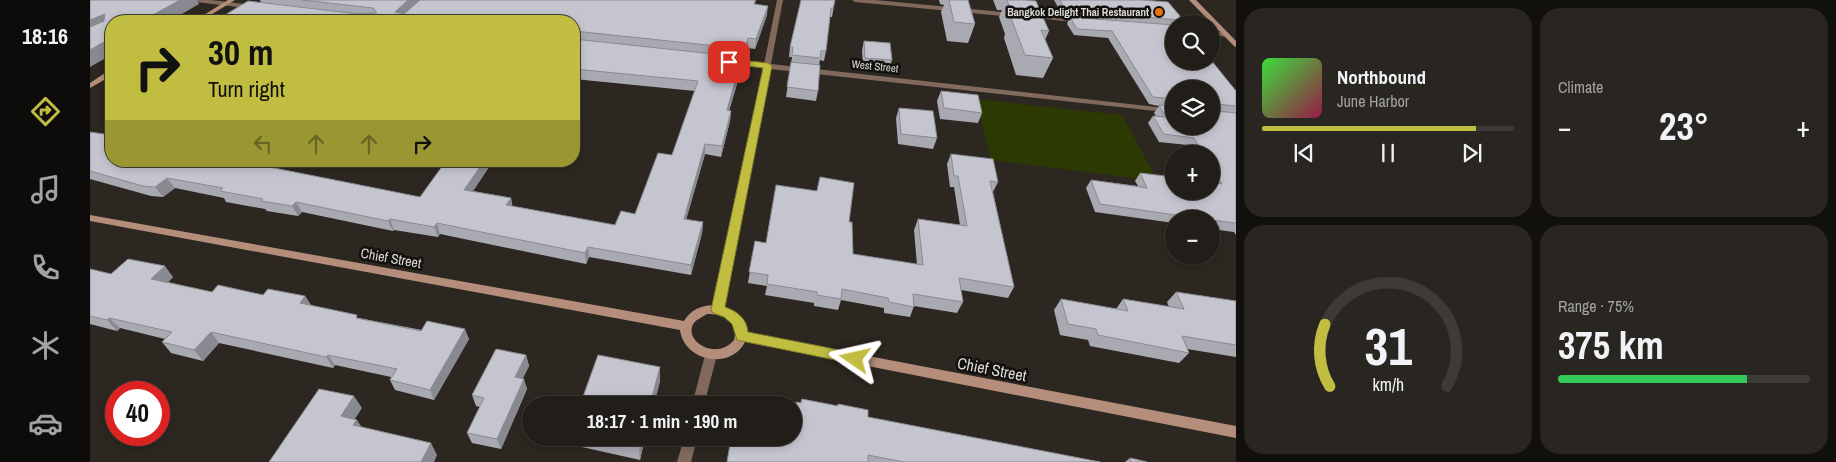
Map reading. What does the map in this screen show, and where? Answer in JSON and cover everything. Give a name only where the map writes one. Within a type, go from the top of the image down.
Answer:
[{"type":"street","points":[[196,0],[229,2],[259,7]]},
{"type":"street","points":[[718,310],[780,0]]},
{"type":"street","points":[[855,0],[1087,22]]},
{"type":"street","points":[[1192,0],[1236,45]]},
{"type":"street","points":[[207,15],[229,2]]},
{"type":"street","points":[[1220,34],[1227,35]]},
{"type":"street","name":"West Street","points":[[719,60],[1165,110]]},
{"type":"street","points":[[90,86],[105,77]]},
{"type":"street","name":"Chief Street","points":[[90,218],[686,326]]},
{"type":"street","points":[[705,310],[718,310],[728,313],[736,320],[741,328],[742,337],[738,345],[732,350],[722,354],[711,355],[698,350],[690,344],[686,335],[686,326],[688,320],[696,314],[705,310]]},
{"type":"street","name":"Chief Street","points":[[742,337],[1236,432]]},
{"type":"street","points":[[700,396],[711,355]]},
{"type":"street","points":[[684,462],[688,446]]},
{"type":"green space","points":[[976,99],[1122,115],[1158,181],[991,160]]},
{"type":"building","points":[[90,0],[180,0],[153,15],[105,15],[105,41],[90,50],[90,27],[104,21],[105,14],[90,20]]},
{"type":"building","points":[[302,0],[408,0],[395,12],[404,14],[420,0],[755,0],[754,4],[768,6],[756,39],[748,38],[745,49],[580,32],[580,15],[225,15],[248,1],[358,14],[377,13],[373,8]]},
{"type":"building","points":[[801,0],[835,0],[833,8],[831,8],[826,51],[821,51],[820,58],[792,55],[793,47],[790,47]]},
{"type":"building","points":[[949,0],[968,0],[975,24],[954,22]]},
{"type":"building","points":[[1007,0],[1036,1],[1049,31],[1041,30],[1053,58],[1025,55],[1011,18],[1014,19]]},
{"type":"building","points":[[1060,0],[1142,0],[1168,2],[1179,15],[1165,15],[1165,19],[1065,10]]},
{"type":"building","points":[[1070,17],[1165,24],[1165,70],[1219,70],[1236,91],[1236,106],[1220,104],[1220,80],[1165,80],[1165,98],[1153,97],[1112,31],[1077,29]]},
{"type":"building","points":[[580,40],[742,57],[727,110],[731,111],[722,146],[705,144],[684,219],[703,222],[691,265],[588,247],[585,253],[437,223],[434,227],[390,219],[388,221],[296,202],[292,206],[261,201],[263,199],[220,191],[223,188],[167,178],[155,187],[143,186],[90,171],[90,132],[105,133],[105,167],[269,167],[420,197],[442,167],[480,167],[464,190],[511,198],[506,205],[615,225],[621,211],[635,214],[658,153],[672,155],[698,81],[580,70]]},
{"type":"building","points":[[864,41],[890,43],[892,60],[865,58]]},
{"type":"building","points":[[791,62],[820,65],[818,91],[787,87]]},
{"type":"building","points":[[941,91],[978,95],[982,113],[944,108]]},
{"type":"building","points":[[1159,105],[1165,106],[1165,115]]},
{"type":"building","points":[[899,108],[933,111],[937,138],[901,134]]},
{"type":"building","points":[[1220,111],[1236,113],[1236,223],[1220,221],[1220,210],[1165,210],[1165,213],[1100,204],[1091,180],[1147,188],[1140,173],[1165,176],[1165,200],[1220,200],[1220,184],[1222,184],[1220,181],[1220,145],[1198,145],[1194,138],[1172,135],[1220,135]]},
{"type":"building","points":[[1153,116],[1165,117],[1165,134],[1164,134]]},
{"type":"building","points":[[951,154],[993,159],[998,182],[990,181],[1014,287],[959,278],[963,302],[913,294],[914,307],[889,302],[888,298],[842,289],[841,299],[817,295],[817,292],[767,284],[768,275],[749,272],[755,241],[766,243],[776,185],[817,191],[820,177],[854,183],[849,222],[852,222],[853,254],[923,265],[918,219],[967,226],[958,176],[954,176]]},
{"type":"building","points":[[128,259],[165,266],[151,279],[212,292],[218,285],[263,295],[268,289],[305,296],[300,303],[357,315],[356,318],[421,331],[427,321],[465,329],[430,390],[390,380],[397,369],[328,355],[326,357],[211,332],[194,350],[162,342],[172,332],[109,318],[107,320],[90,316],[90,269],[111,274]]},
{"type":"building","points":[[1176,292],[1236,301],[1236,345],[1182,336],[1189,353],[1098,335],[1096,329],[1068,324],[1061,299],[1128,311],[1123,299],[1184,309]]},
{"type":"building","points":[[496,349],[526,355],[515,377],[524,379],[497,439],[467,433],[484,398],[472,395]]},
{"type":"building","points":[[598,355],[660,367],[652,396],[583,396]]},
{"type":"building","points":[[319,389],[354,396],[341,416],[357,420],[353,425],[431,443],[421,462],[269,462]]},
{"type":"building","points":[[802,399],[868,410],[868,417],[1100,462],[904,462],[868,455],[868,462],[727,462],[730,446],[802,446]]},
{"type":"building","points":[[1130,458],[1147,462],[1131,462]]},
{"type":"place","name":"Bangkok Delight Thai Restaurant","points":[[1159,12]]},
{"type":"route","points":[[729,62],[768,66],[718,310],[728,313],[736,320],[741,328],[742,337],[855,359]]}]
